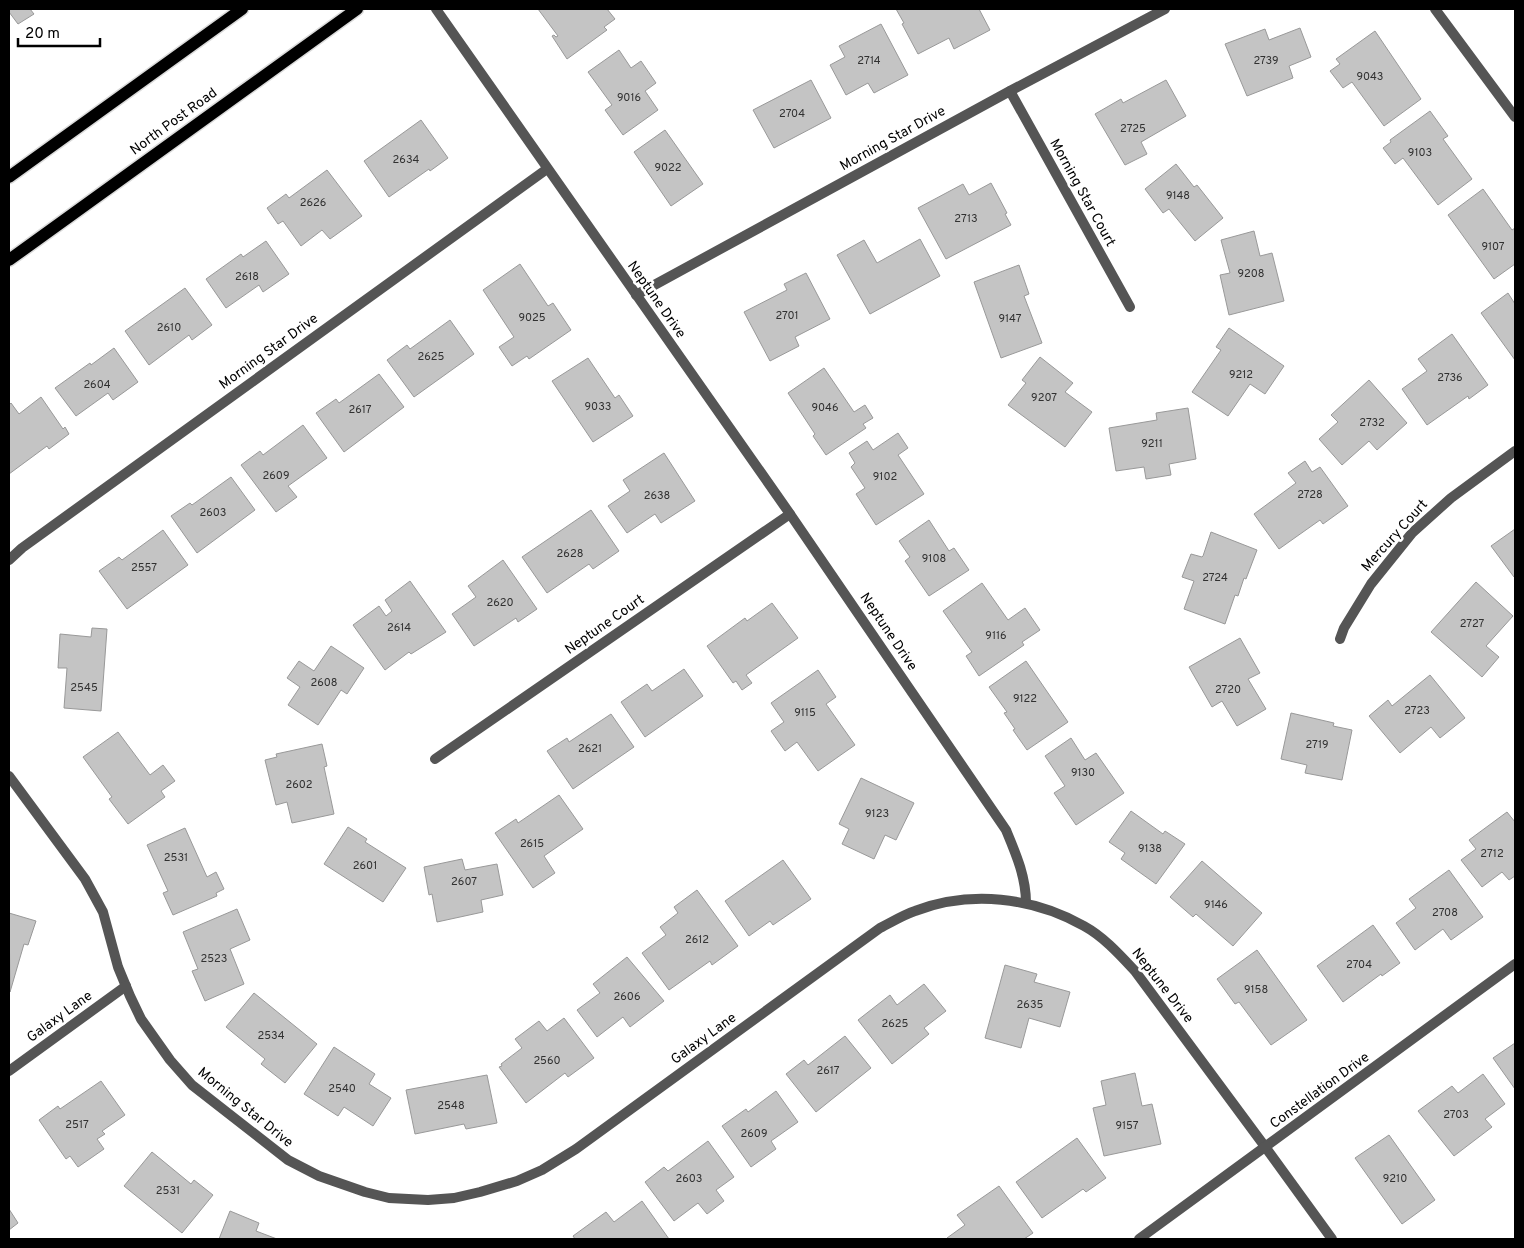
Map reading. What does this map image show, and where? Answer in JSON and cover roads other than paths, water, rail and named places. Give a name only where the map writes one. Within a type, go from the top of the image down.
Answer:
[{"type":"main road","points":[[9,177],[242,9]]},
{"type":"main road","name":"North Post Road","points":[[9,260],[357,9]]},
{"type":"street","name":"Neptune Drive","points":[[436,9],[790,514],[1006,830],[1025,882],[1026,903],[1062,915],[1086,927],[1117,951],[1135,971],[1332,1239]]},
{"type":"street","name":"Morning Star Drive","points":[[636,295],[1010,91],[1165,9]]},
{"type":"street","points":[[1435,9],[1515,118]]},
{"type":"street","name":"Morning Star Court","points":[[1010,91],[1130,307]]},
{"type":"street","name":"Morning Star Drive","points":[[9,560],[22,548],[547,169]]},
{"type":"street","name":"Mercury Court","points":[[1340,639],[1344,628],[1371,584],[1412,533],[1450,498],[1515,451]]},
{"type":"street","name":"Neptune Court","points":[[435,759],[790,514]]},
{"type":"street","name":"Morning Star Drive","points":[[9,776],[86,879],[103,912],[118,967],[141,1019],[170,1060],[192,1085],[288,1160],[300,1167],[349,1187],[394,1199]]},
{"type":"street","name":"Galaxy Lane","points":[[394,1199],[428,1200],[454,1198],[480,1192],[518,1181],[558,1161],[576,1150],[868,936],[902,916],[935,905],[968,899],[1007,900],[1026,903]]},
{"type":"street","name":"Constellation Drive","points":[[1140,1239],[1515,964]]},
{"type":"street","name":"Galaxy Lane","points":[[9,1071],[126,986]]}]
